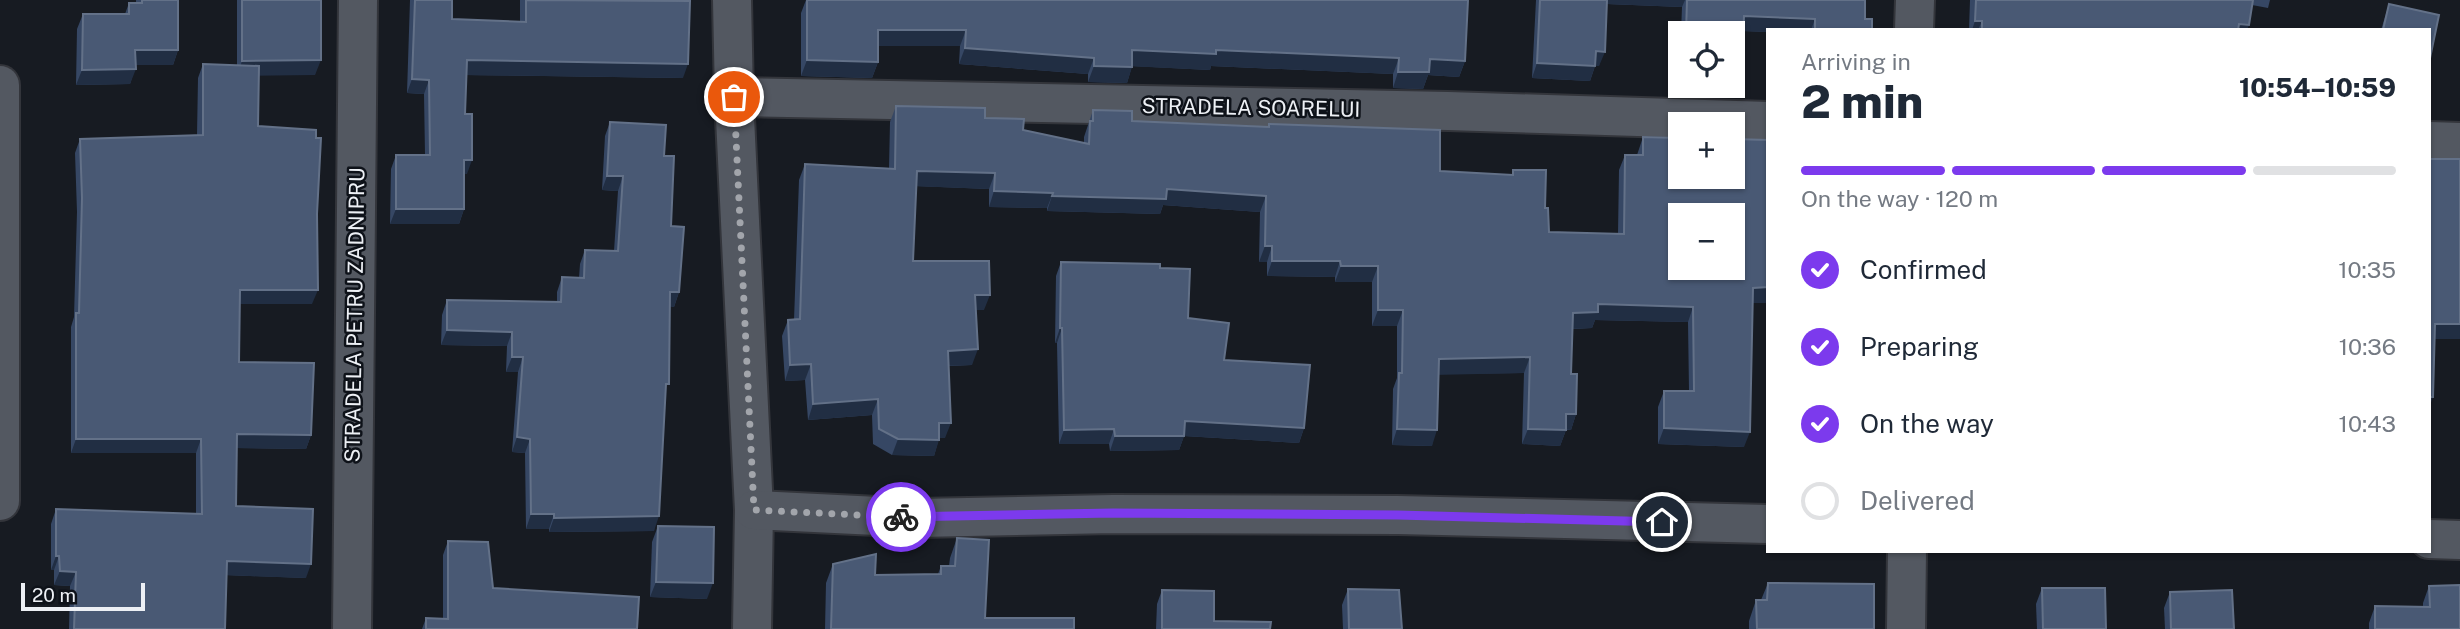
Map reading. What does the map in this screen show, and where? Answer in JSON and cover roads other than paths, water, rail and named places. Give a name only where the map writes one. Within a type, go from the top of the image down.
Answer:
[{"type":"street","name":"STRADELA PETRU ZADNIPRU","points":[[352,629],[358,0]]},
{"type":"street","points":[[732,0],[734,97],[754,510],[752,629]]},
{"type":"street","points":[[1914,28],[1915,0]]},
{"type":"street","points":[[0,85],[0,501]]},
{"type":"street","name":"STRADELA SOARELUI","points":[[734,97],[1448,111],[1766,121]]},
{"type":"street","points":[[2431,141],[2460,142]]},
{"type":"street","points":[[754,510],[918,518],[1113,513],[1384,515],[1766,524]]},
{"type":"street","points":[[2431,539],[2460,540]]},
{"type":"street","points":[[1906,629],[1907,553]]}]
